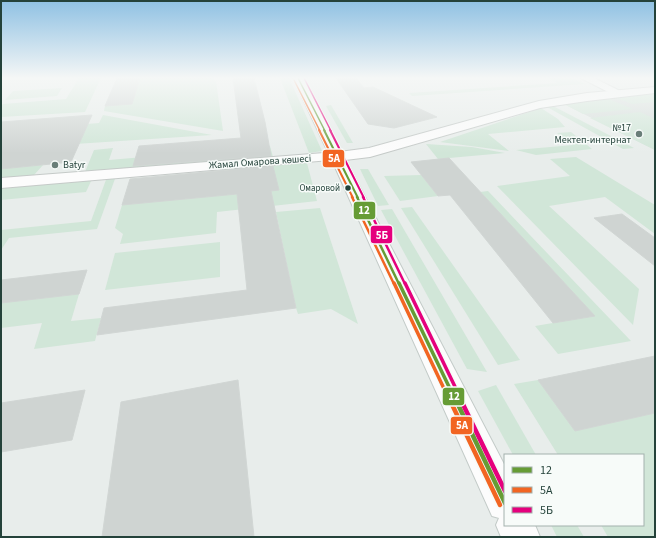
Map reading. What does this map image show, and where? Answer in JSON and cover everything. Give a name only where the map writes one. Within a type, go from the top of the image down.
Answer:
[{"type":"main road","points":[[311,103],[504,501]]},
{"type":"main road","name":"Жамал Омарова көшесі","points":[[337,156],[370,152],[538,105],[551,103]]},
{"type":"main road","points":[[516,526],[521,537]]},
{"type":"street","name":"Жамал Омарова көшесі","points":[[1,183],[337,156]]},
{"type":"shaded area","name":"№17 Мектеп-интернат","points":[[655,103],[655,150],[564,104]]},
{"type":"green space","points":[[89,103],[85,112],[1,117],[1,106],[3,104]]},
{"type":"green space","points":[[219,103],[223,131],[104,111],[105,106],[132,104]]},
{"type":"green space","points":[[290,103],[300,103],[322,151],[309,153]]},
{"type":"green space","points":[[619,103],[633,109],[583,114],[564,104]]},
{"type":"green space","points":[[331,105],[353,143],[347,143],[326,106]]},
{"type":"green space","points":[[553,106],[634,148],[623,149],[547,107]]},
{"type":"green space","points":[[541,108],[558,119],[565,127],[488,134],[509,151],[440,142]]},
{"type":"green space","points":[[640,112],[655,119],[655,150],[590,118]]},
{"type":"green space","points":[[103,115],[212,135],[75,144],[1,131],[99,123]]},
{"type":"green space","points":[[571,132],[592,149],[536,155],[516,150],[573,145],[557,133]]},
{"type":"green space","points":[[426,144],[472,147],[505,153],[438,159]]},
{"type":"green space","points":[[270,146],[273,157],[85,172],[94,150],[113,148],[109,160]]},
{"type":"green space","points":[[576,157],[655,205],[655,234],[605,197],[549,206],[639,289],[633,325],[497,186],[570,176],[550,159]]},
{"type":"green space","points":[[307,163],[317,201],[217,212],[216,233],[120,244],[123,234],[115,228],[122,205],[279,190],[275,176],[260,177],[259,167]]},
{"type":"green space","points":[[43,165],[34,175],[1,178],[1,169]]},
{"type":"green space","points":[[360,169],[368,169],[389,205],[378,206]]},
{"type":"green space","points":[[421,175],[438,196],[400,201],[384,176]]},
{"type":"green space","points":[[116,176],[97,229],[9,238],[1,250],[1,230],[91,221],[107,177]]},
{"type":"green space","points":[[92,179],[86,192],[1,200],[1,187]]},
{"type":"green space","points":[[488,191],[631,341],[558,354],[535,326],[594,316],[480,192]]},
{"type":"green space","points":[[412,207],[520,360],[498,365],[401,208]]},
{"type":"green space","points":[[320,208],[358,324],[331,309],[298,314],[296,308],[276,212]]},
{"type":"green space","points":[[392,209],[487,372],[467,369],[381,210]]},
{"type":"green space","points":[[220,242],[220,277],[105,290],[115,253]]},
{"type":"green space","points":[[79,294],[71,321],[101,318],[95,341],[34,349],[42,323],[1,328],[1,303]]},
{"type":"green space","points":[[538,380],[575,431],[655,413],[655,537],[608,537],[602,526],[644,526],[644,454],[557,454],[514,384]]},
{"type":"green space","points":[[496,385],[535,454],[512,454],[478,391]]},
{"type":"green space","points":[[552,526],[578,526],[584,537],[557,537]]},
{"type":"building","points":[[106,103],[132,103],[132,104],[105,106]]},
{"type":"building","points":[[236,103],[260,103],[271,156],[133,166],[139,146],[241,138]]},
{"type":"building","points":[[353,103],[407,103],[437,117],[394,128],[368,124]]},
{"type":"building","points":[[92,115],[71,162],[1,169],[1,122]]},
{"type":"building","points":[[449,158],[595,316],[553,323],[450,195],[438,196],[411,162]]},
{"type":"building","points":[[273,166],[279,190],[271,191],[296,308],[97,335],[104,308],[247,290],[237,194],[122,205],[130,179]]},
{"type":"building","points":[[622,214],[655,238],[655,266],[594,218]]},
{"type":"building","points":[[87,270],[79,294],[1,303],[1,280]]},
{"type":"building","points":[[655,356],[655,413],[575,431],[538,380]]},
{"type":"building","points":[[238,380],[254,537],[102,537],[121,402]]},
{"type":"building","points":[[85,390],[72,440],[1,452],[1,403]]},
{"type":"transit line","name":"5А","points":[[306,103],[339,169],[500,505]]},
{"type":"transit line","name":"12","points":[[311,103],[504,501]]},
{"type":"transit line","name":"5Б","points":[[317,103],[504,489]]},
{"type":"place","name":"№17 Мектеп-интернат","points":[[639,134]]},
{"type":"place","name":"Batyr","points":[[55,165]]},
{"type":"place","name":"Омаровой","points":[[348,188]]}]
